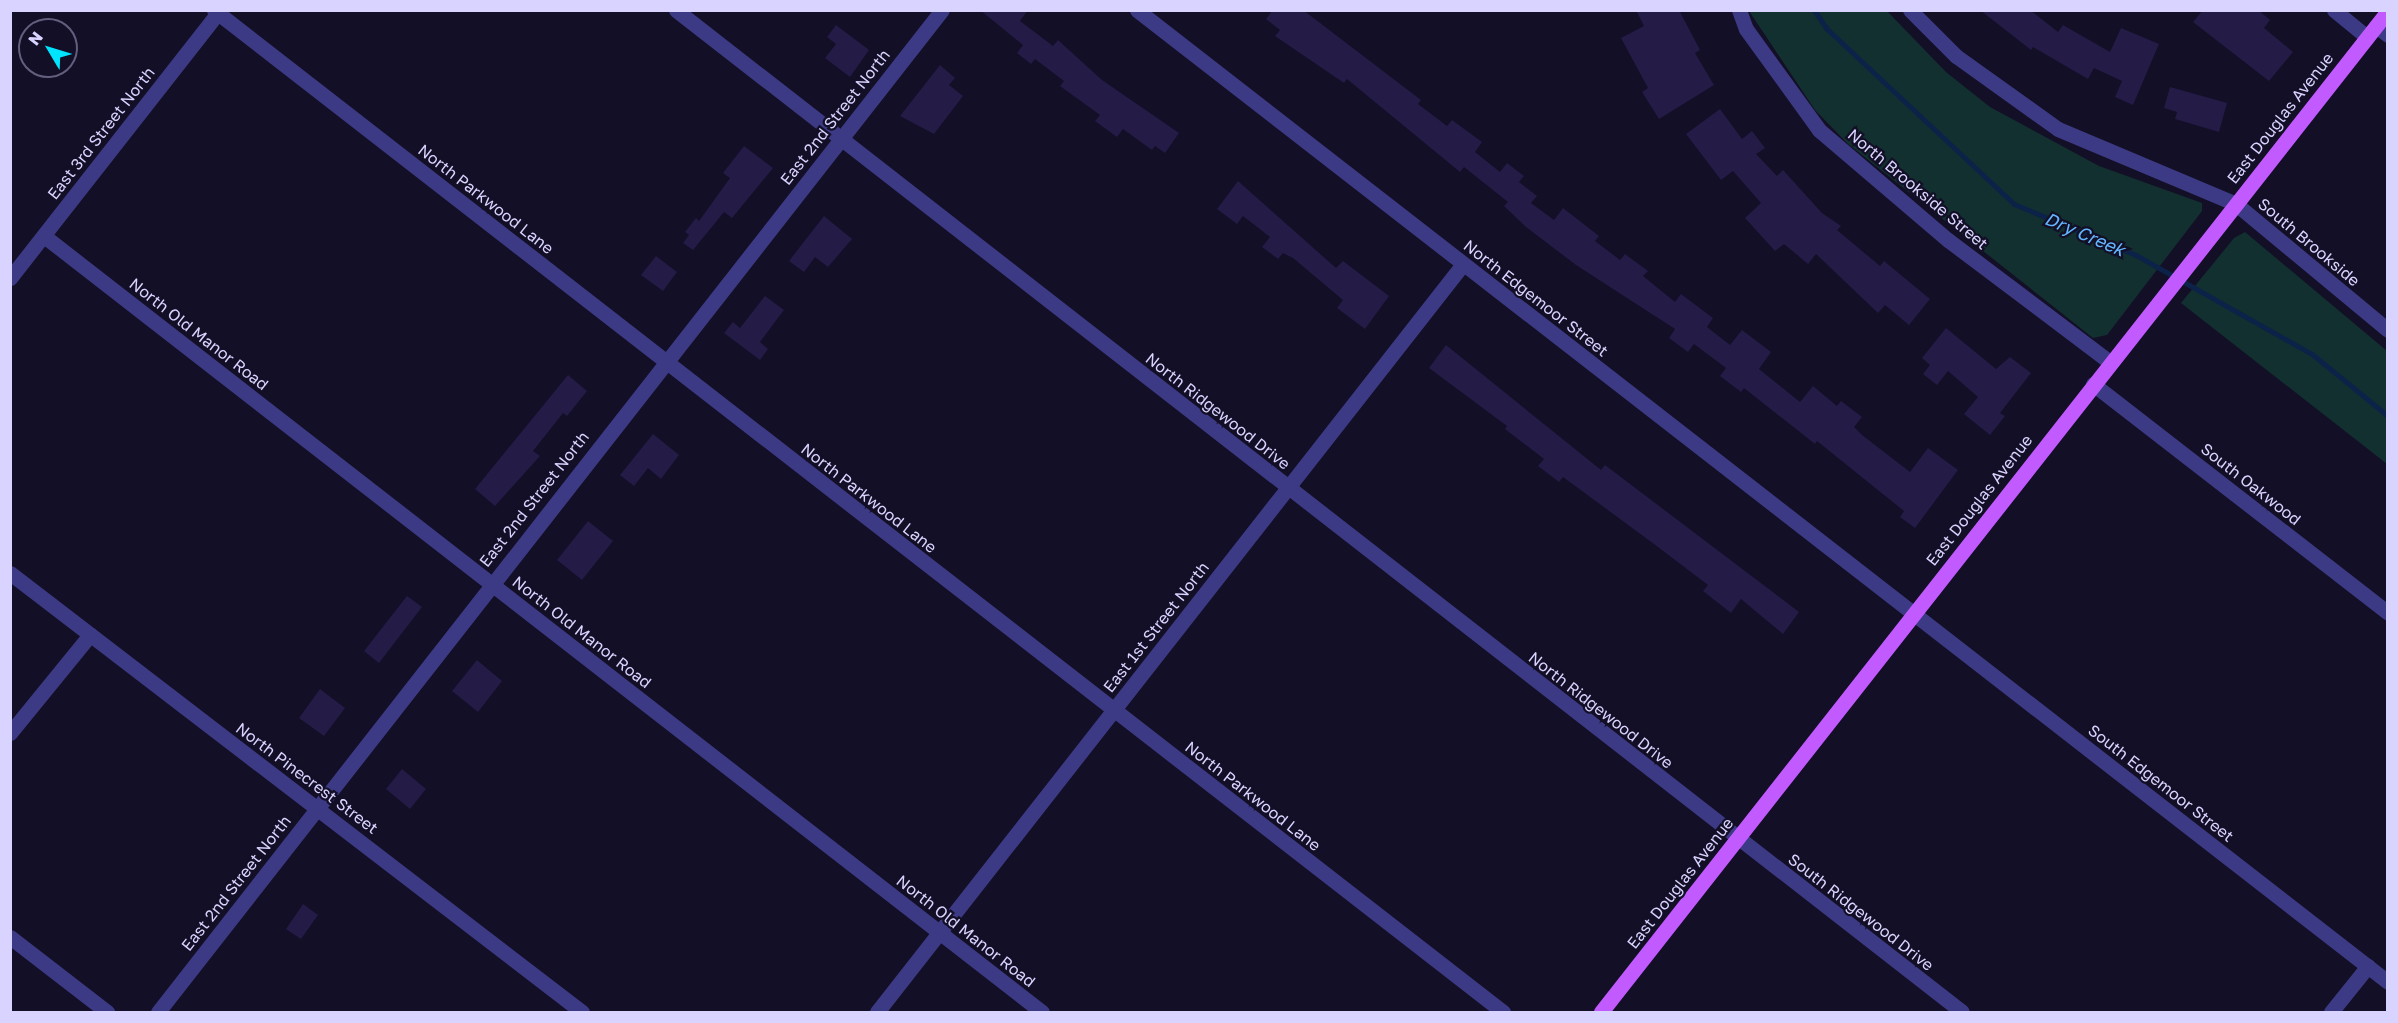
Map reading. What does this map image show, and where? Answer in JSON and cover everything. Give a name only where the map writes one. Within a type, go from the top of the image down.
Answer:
[{"type":"main road","name":"East Douglas Avenue","points":[[1601,1012],[2186,266],[2377,33],[2388,11]]},
{"type":"street","name":"North Ridgewood Drive","points":[[676,10],[1737,839]]},
{"type":"street","name":"East 2nd Street North","points":[[158,1012],[665,361],[942,10]]},
{"type":"street","name":"North Edgemoor Street","points":[[1137,10],[1912,613]]},
{"type":"street","name":"North Brookside Street","points":[[1739,10],[1746,29],[1820,130],[1948,240],[2110,362]]},
{"type":"street","points":[[1910,10],[1956,56],[2058,129],[2236,204]]},
{"type":"street","points":[[2334,10],[2377,33]]},
{"type":"street","name":"East 3rd Street North","points":[[10,278],[217,11]]},
{"type":"street","name":"North Parkwood Lane","points":[[217,11],[1113,711],[1503,1012]]},
{"type":"street","name":"South Brookside","points":[[2236,204],[2388,330]]},
{"type":"street","name":"North Old Manor Road","points":[[44,236],[1042,1012]]},
{"type":"street","name":"East 1st Street North","points":[[877,1012],[1463,264]]},
{"type":"street","name":"South Oakwood","points":[[2093,384],[2388,613]]},
{"type":"street","name":"North Pinecrest Street","points":[[10,573],[582,1012]]},
{"type":"street","name":"South Edgemoor Street","points":[[1912,613],[2388,982]]},
{"type":"street","points":[[10,734],[90,635]]},
{"type":"street","name":"South Ridgewood Drive","points":[[1737,839],[1962,1012]]},
{"type":"street","points":[[10,937],[107,1012]]},
{"type":"street","points":[[2331,1012],[2368,966]]},
{"type":"green space","points":[[1749,11],[1887,11],[1946,72],[1990,107],[2099,166],[2202,203],[2202,211],[2107,335],[2093,338],[1848,144],[1815,110]]},
{"type":"green space","points":[[2245,232],[2387,351],[2387,464],[2181,303],[2234,238]]},
{"type":"building","points":[[980,10],[1028,10],[1020,21],[1053,46],[1058,40],[1102,80],[1179,133],[1165,153],[1155,146],[1152,150],[1123,129],[1117,137],[1095,121],[1100,115],[1060,86],[1064,81],[1035,59],[1031,64],[1017,53],[1023,45]]},
{"type":"building","points":[[1273,10],[1303,10],[1421,100],[1418,104],[1447,126],[1452,120],[1482,142],[1475,152],[1500,172],[1507,163],[1524,176],[1519,182],[1537,196],[1531,203],[1554,220],[1563,208],[1599,236],[1595,241],[1620,260],[1625,254],[1648,271],[1643,276],[1675,302],[1681,294],[1713,318],[1707,327],[1730,345],[1742,330],[1771,352],[1759,369],[1800,402],[1813,386],[1837,406],[1841,401],[1862,417],[1854,427],[1910,472],[1928,448],[1958,470],[1915,528],[1900,517],[1904,511],[1817,441],[1815,444],[1744,388],[1741,392],[1720,376],[1726,368],[1694,344],[1688,352],[1669,338],[1675,329],[1576,265],[1526,227],[1504,206],[1508,202],[1464,167],[1460,172],[1347,79],[1344,83],[1275,36],[1280,30],[1266,19]]},
{"type":"building","points":[[1636,10],[1679,10],[1700,50],[1695,53],[1714,85],[1659,119],[1642,92],[1648,88],[1621,38],[1644,26]]},
{"type":"building","points":[[1980,10],[2030,10],[2058,32],[2063,25],[2110,52],[2121,28],[2159,44],[2133,105],[2115,97],[2122,81],[2094,68],[2088,79],[2033,47],[2031,50]]},
{"type":"building","points":[[2203,10],[2258,10],[2270,20],[2264,28],[2293,52],[2269,81],[2193,22]]},
{"type":"building","points":[[836,25],[869,50],[850,77],[825,58],[836,44],[827,37]]},
{"type":"building","points":[[940,65],[955,78],[949,85],[963,96],[934,134],[900,116]]},
{"type":"building","points":[[2170,87],[2227,103],[2219,132],[2175,119],[2177,112],[2164,108]]},
{"type":"building","points":[[1720,109],[1742,139],[1752,131],[1765,148],[1756,154],[1777,176],[1783,170],[1822,213],[1841,226],[1837,230],[1880,266],[1884,261],[1930,299],[1909,325],[1885,305],[1878,313],[1816,254],[1808,264],[1784,244],[1775,251],[1745,218],[1761,203],[1733,171],[1721,180],[1686,134]]},
{"type":"building","points":[[744,146],[773,168],[732,218],[724,212],[693,250],[683,243],[689,235],[685,232],[696,218],[699,221],[730,178],[723,173]]},
{"type":"building","points":[[1238,181],[1336,268],[1343,261],[1389,296],[1365,329],[1337,308],[1343,300],[1293,258],[1283,253],[1278,259],[1262,247],[1270,237],[1243,216],[1237,224],[1217,209]]},
{"type":"building","points":[[824,216],[852,239],[828,267],[815,257],[804,272],[789,261]]},
{"type":"building","points":[[656,256],[677,272],[663,291],[641,275]]},
{"type":"building","points":[[765,296],[784,310],[760,342],[768,349],[760,360],[724,333],[733,322],[740,328]]},
{"type":"building","points":[[1946,328],[1996,369],[2010,357],[2031,373],[2000,413],[2005,416],[1990,435],[1964,414],[1978,397],[1948,371],[1937,385],[1923,374],[1930,365],[1922,358]]},
{"type":"building","points":[[1446,345],[1601,470],[1605,465],[1799,612],[1783,634],[1741,599],[1731,613],[1703,591],[1708,585],[1563,477],[1559,482],[1538,466],[1544,459],[1505,429],[1507,426],[1429,368]]},
{"type":"building","points":[[568,375],[587,391],[567,416],[563,413],[533,451],[540,456],[495,506],[475,489]]},
{"type":"building","points":[[653,434],[679,455],[661,479],[648,468],[634,486],[620,475]]},
{"type":"building","points":[[588,521],[613,541],[582,580],[557,560]]},
{"type":"building","points":[[407,596],[422,607],[379,663],[364,651]]},
{"type":"building","points":[[477,660],[502,681],[478,712],[452,691]]},
{"type":"building","points":[[320,689],[345,708],[324,736],[299,718]]},
{"type":"building","points":[[402,769],[426,789],[410,809],[386,789]]},
{"type":"building","points":[[303,904],[318,915],[301,939],[286,929]]},
{"type":"waterway","name":"Dry Creek","points":[[1814,10],[1826,28],[2014,204],[2136,255],[2312,354],[2388,416]]}]
